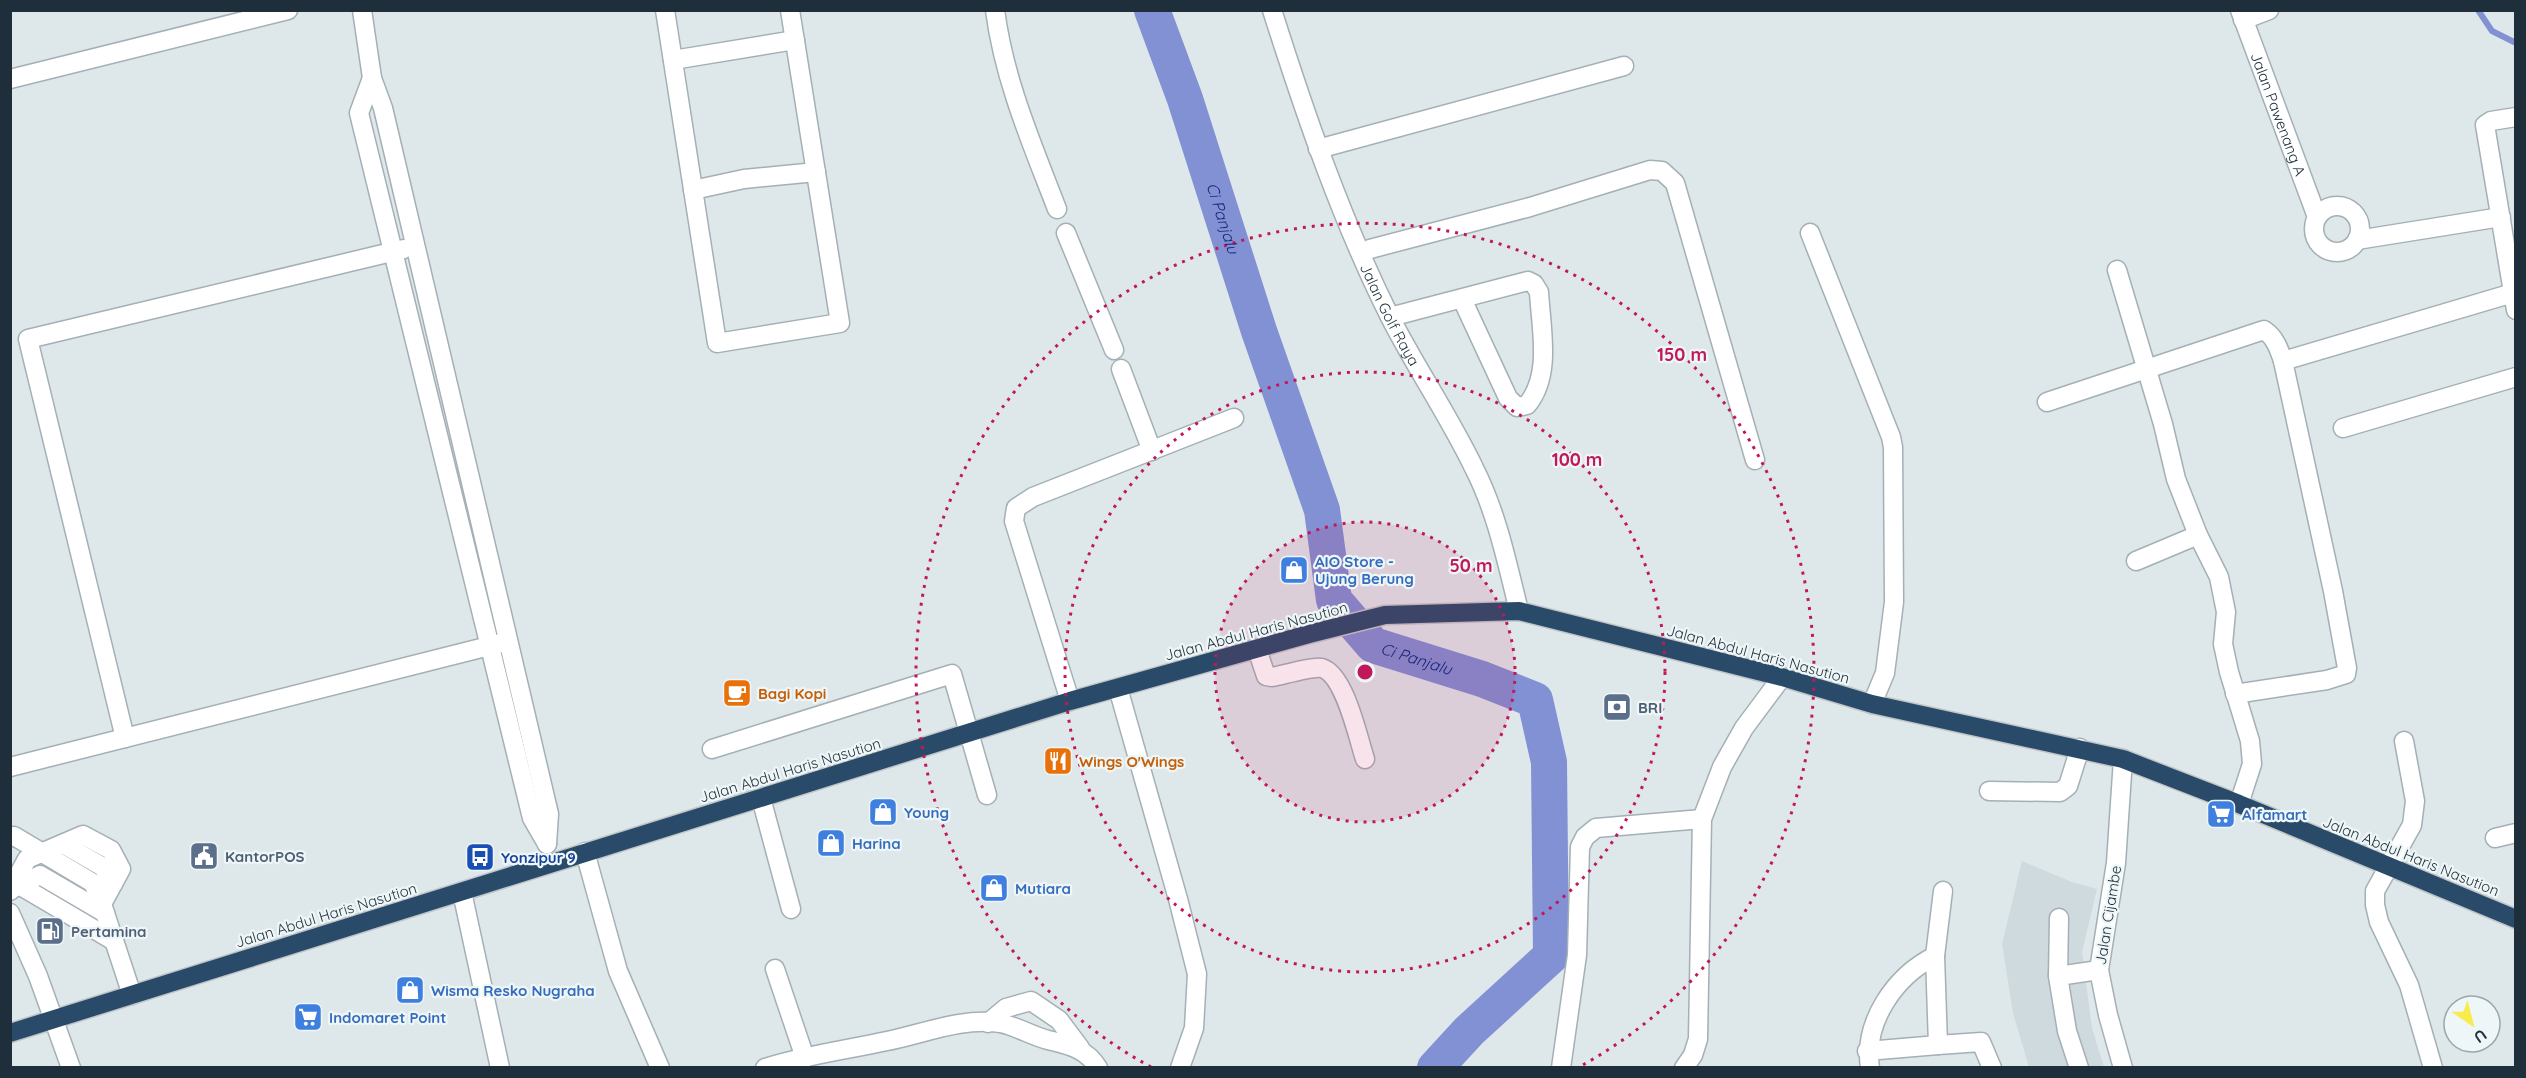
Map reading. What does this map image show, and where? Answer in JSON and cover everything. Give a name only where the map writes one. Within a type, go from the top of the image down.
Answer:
[{"type":"highway","name":"Jalan Abdul Haris Nasution","points":[[10,1033],[1070,701],[1257,648],[1385,615],[1519,611],[1782,677],[1872,704],[2123,759],[2239,804],[2516,919]]},
{"type":"street","points":[[10,79],[288,10]]},
{"type":"street","points":[[362,10],[372,78],[383,108],[534,746],[549,814],[547,844]]},
{"type":"street","points":[[665,10],[717,343],[840,323],[790,10]]},
{"type":"street","points":[[995,10],[1000,49],[1027,131],[1057,209]]},
{"type":"street","points":[[2242,15],[2269,10]]},
{"type":"street","name":"Jalan Golf Raya","points":[[1278,12],[1318,149],[1361,254],[1390,317],[1474,468],[1496,520],[1519,611]]},
{"type":"street","name":"Jalan Pawenang A","points":[[2242,15],[2317,217]]},
{"type":"street","points":[[673,60],[795,40]]},
{"type":"street","points":[[1318,149],[1624,66]]},
{"type":"street","points":[[372,78],[359,113],[532,818],[547,844],[553,862]]},
{"type":"street","points":[[2283,361],[2514,301],[2485,125],[2491,121],[2516,117]]},
{"type":"street","points":[[1361,254],[1370,249],[1530,207],[1650,170],[1662,171],[1675,183],[1755,460]]},
{"type":"street","points":[[693,190],[744,179],[816,172]]},
{"type":"street","points":[[2330,207],[2345,207],[2357,217],[2360,233],[2357,240],[2352,247],[2337,252],[2322,246],[2314,232],[2317,217],[2330,207]]},
{"type":"street","points":[[2357,240],[2501,217]]},
{"type":"street","points":[[1066,233],[1114,350]]},
{"type":"street","points":[[1810,233],[1893,447],[1894,602],[1885,673],[1872,704]]},
{"type":"street","points":[[124,738],[28,339],[415,246]]},
{"type":"street","points":[[2117,270],[2163,424],[2176,479],[2198,536],[2219,577],[2226,612],[2223,644],[2235,694],[2250,741],[2252,764],[2239,804]]},
{"type":"street","points":[[1390,317],[1528,281],[1534,284],[1539,291],[1543,374],[1536,395],[1527,405],[1517,406],[1508,398],[1462,299]]},
{"type":"street","points":[[2047,402],[2264,330],[2277,344],[2283,361],[2348,668],[2346,675],[2327,680],[2235,694]]},
{"type":"street","points":[[1121,369],[1152,451]]},
{"type":"street","points":[[2343,428],[2516,377]]},
{"type":"street","points":[[1070,701],[1014,522],[1016,508],[1033,497],[1234,418]]},
{"type":"street","points":[[2136,561],[2198,536]]},
{"type":"street","points":[[10,767],[509,642]]},
{"type":"street","points":[[1257,648],[1266,676],[1272,677],[1320,667],[1329,672],[1339,683],[1346,698],[1365,759]]},
{"type":"street","points":[[712,749],[952,674],[987,795]]},
{"type":"street","points":[[1684,1068],[1693,1054],[1698,1039],[1702,819],[1722,767],[1744,728],[1782,677]]},
{"type":"street","points":[[1118,688],[1173,878],[1197,974],[1194,1028],[1180,1068]]},
{"type":"street","points":[[2404,741],[2415,801],[2412,825],[2375,891],[2375,905],[2379,922],[2409,985],[2433,1068]]},
{"type":"street","points":[[515,750],[534,746]]},
{"type":"street","points":[[1989,791],[2060,792],[2068,786],[2080,748]]},
{"type":"street","name":"Jalan Cijambe","points":[[2123,759],[2116,863],[2099,970],[2105,1005],[2123,1068]]},
{"type":"street","points":[[761,798],[791,909]]},
{"type":"street","points":[[1561,1068],[1577,955],[1580,847],[1586,837],[1596,828],[1702,819]]},
{"type":"street","points":[[2495,838],[2516,833]]},
{"type":"street","points":[[14,888],[27,859],[83,835],[111,850],[121,869],[112,884],[103,909]]},
{"type":"street","points":[[10,837],[14,836],[93,883],[132,995]]},
{"type":"street","points":[[585,852],[618,971],[660,1068]]},
{"type":"street","points":[[14,888],[40,875],[103,909]]},
{"type":"street","points":[[14,888],[114,941]]},
{"type":"street","points":[[1938,1045],[1935,956],[1943,891]]},
{"type":"street","points":[[462,892],[500,1068]]},
{"type":"street","points":[[10,913],[54,1020],[68,1066]]},
{"type":"street","points":[[2059,918],[2058,976],[2067,1031],[2079,1068]]},
{"type":"street","points":[[1935,956],[1916,965],[1897,985],[1875,1019],[1868,1059],[1938,1045],[1981,1042],[1992,1068]]},
{"type":"street","points":[[775,969],[796,1062]]},
{"type":"street","points":[[2058,976],[2099,970]]},
{"type":"street","points":[[988,1023],[1006,1008],[1031,1001],[1059,1020],[1098,1068]]},
{"type":"street","points":[[765,1068],[959,1024],[1000,1023],[1039,1038],[1080,1048]]},
{"type":"shaded area","points":[[2022,861],[2072,882],[2097,889],[2082,952],[2092,1028],[2104,1067],[2029,1067],[2013,1013],[2002,944]]},
{"type":"waterway","name":"Ci Panjalu","points":[[1152,10],[1185,99],[1259,331],[1322,510],[1334,600],[1373,645],[1482,679],[1535,700],[1549,762],[1551,956],[1469,1031],[1435,1068]]},
{"type":"waterway","points":[[2478,10],[2492,31],[2516,43]]},
{"type":"place","name":"AIO Store - Ujung Berung","points":[[1294,570]]},
{"type":"place","name":"Bagi Kopi","points":[[737,693]]},
{"type":"place","name":"BRI","points":[[1617,707]]},
{"type":"place","name":"Wings O'Wings","points":[[1058,761]]},
{"type":"place","name":"Young","points":[[883,812]]},
{"type":"place","name":"Alfamart","points":[[2221,814]]},
{"type":"place","name":"Harina","points":[[831,843]]},
{"type":"place","name":"KantorPOS","points":[[204,856]]},
{"type":"place","name":"Yonzipur 9","points":[[480,857]]},
{"type":"place","name":"Mutiara","points":[[994,888]]},
{"type":"place","name":"Pertamina","points":[[50,931]]},
{"type":"place","name":"Wisma Resko Nugraha","points":[[410,990]]},
{"type":"place","name":"Indomaret Point","points":[[308,1017]]}]
